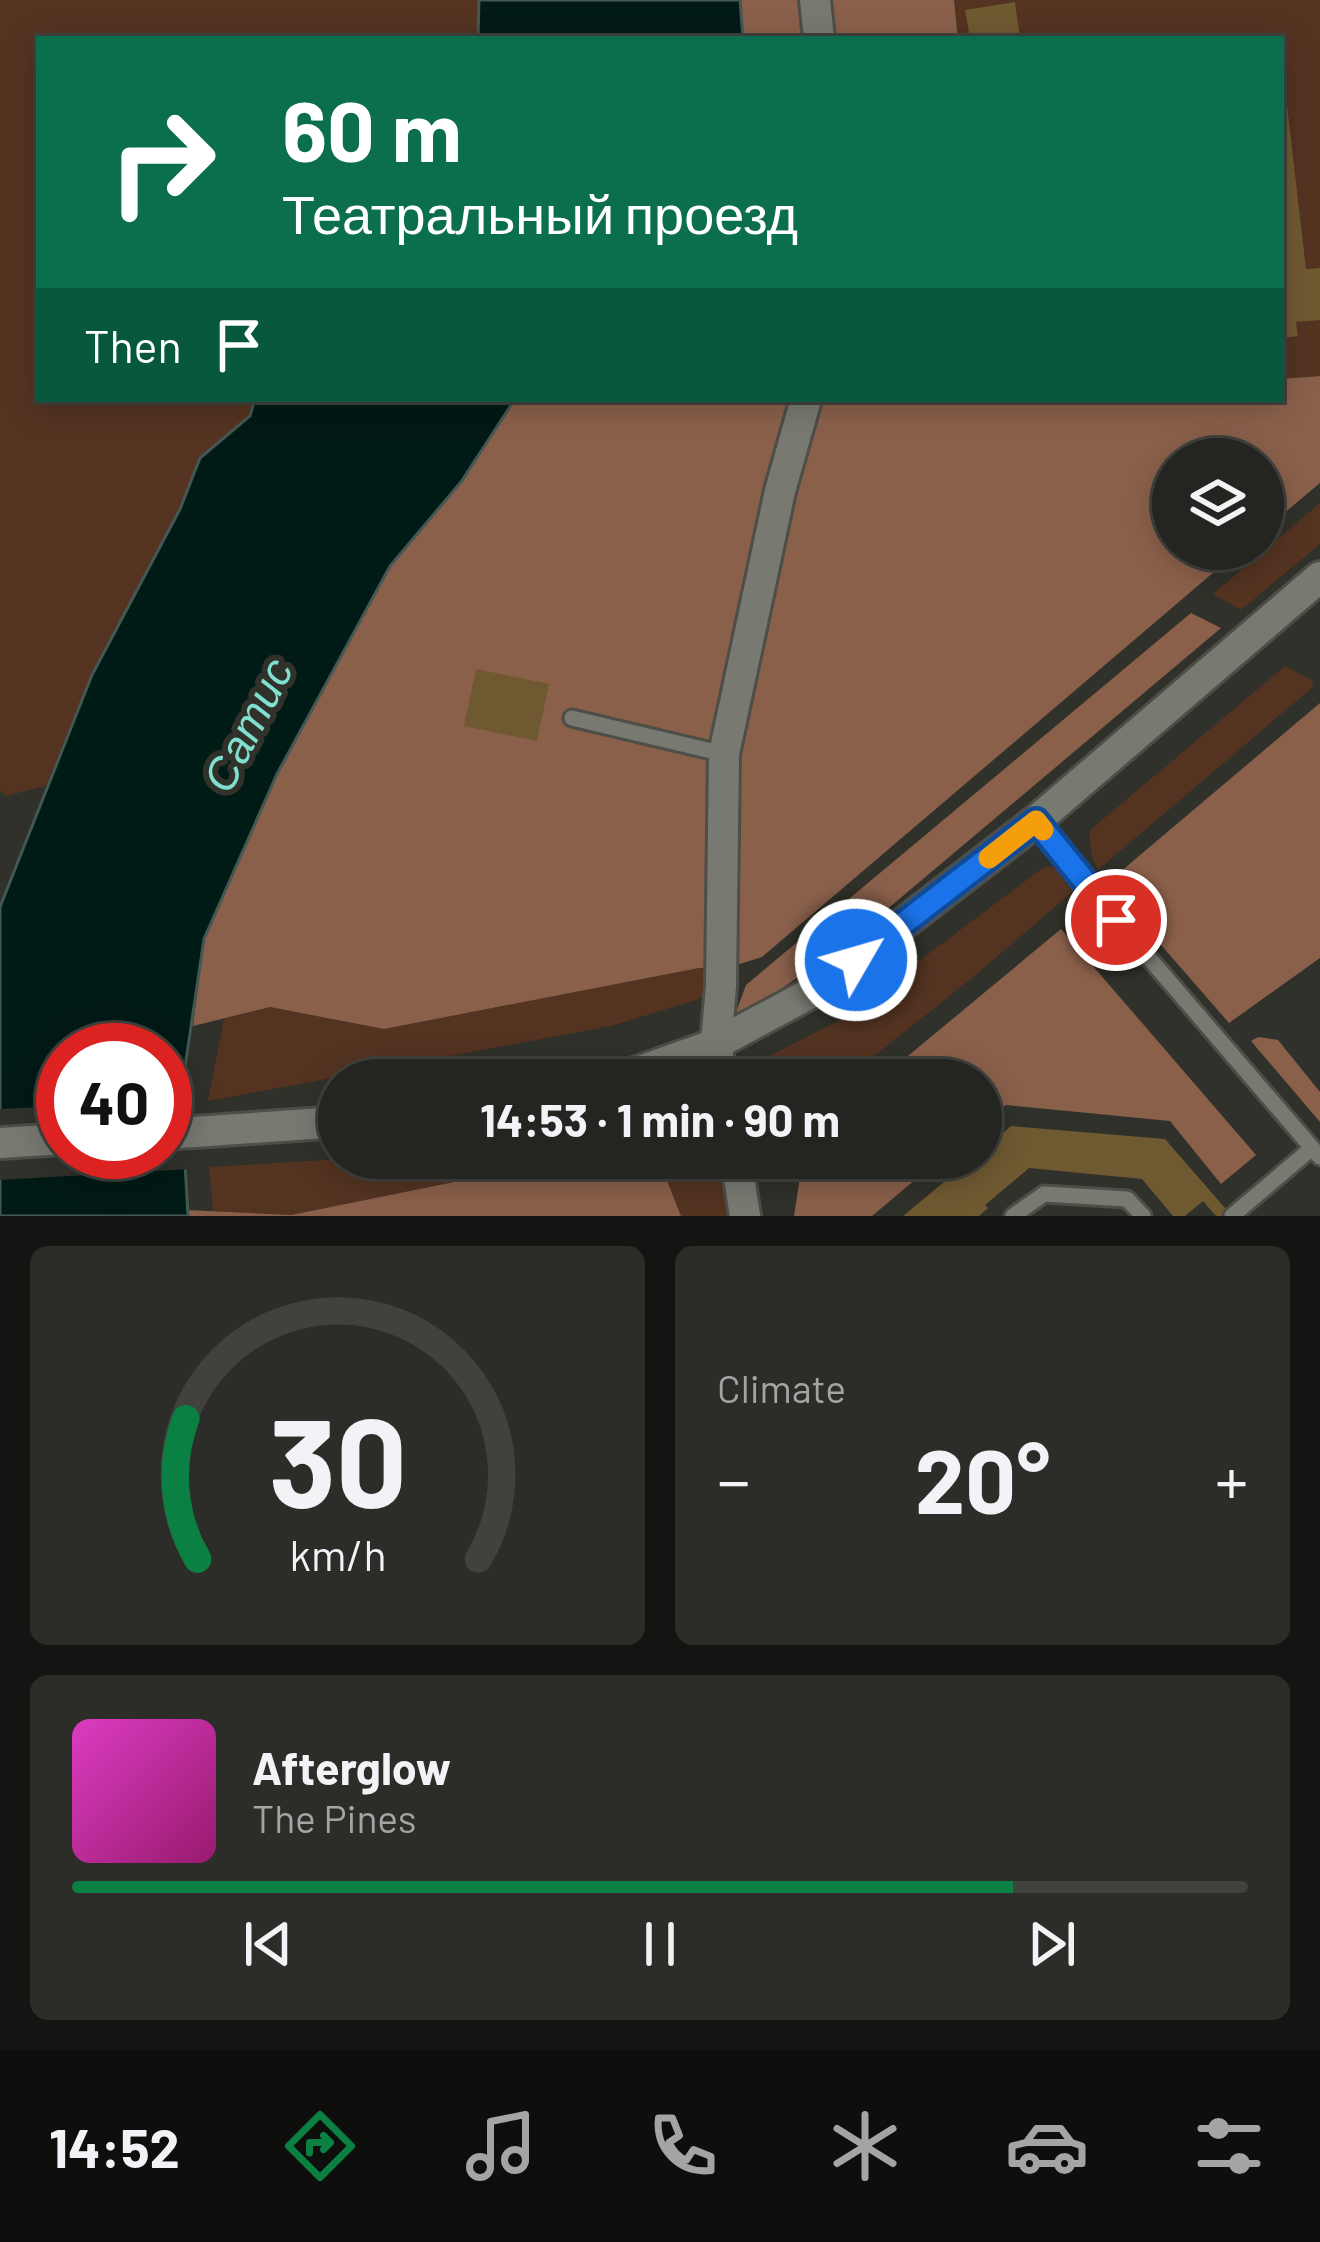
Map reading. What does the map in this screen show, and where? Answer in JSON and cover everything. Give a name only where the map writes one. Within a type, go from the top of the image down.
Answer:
[{"type":"street","points":[[815,0],[819,36]]},
{"type":"street","points":[[718,1059],[724,754],[780,491],[805,402]]},
{"type":"street","points":[[674,1059],[716,1044],[820,988],[1036,821],[1320,577]]},
{"type":"street","points":[[192,1132],[318,1124]]},
{"type":"street","points":[[0,1143],[36,1141]]},
{"type":"street","points":[[739,1179],[745,1216]]},
{"type":"lane","points":[[572,718],[724,754]]},
{"type":"lane","points":[[1036,821],[1316,1153],[1232,1216]]},
{"type":"lane","points":[[1013,1216],[1044,1194],[1127,1199],[1143,1216]]},
{"type":"shaded area","points":[[0,0],[479,0],[478,36],[36,36],[36,402],[254,402],[250,416],[200,458],[180,509],[92,675],[46,786],[6,796],[0,790]]},
{"type":"shaded area","points":[[740,0],[954,0],[958,36],[743,36]]},
{"type":"shaded area","points":[[954,0],[1320,0],[1320,376],[1284,379],[1284,36],[958,36]]},
{"type":"shaded area","points":[[1320,376],[1320,483],[1284,513],[1284,438],[1152,438],[1152,570],[1216,570],[762,957],[730,967],[699,968],[384,1029],[270,1007],[193,1026],[204,939],[277,774],[390,566],[461,482],[513,402],[1284,402],[1284,379]]},
{"type":"shaded area","points":[[1320,503],[1320,544],[1241,610],[1213,594],[1241,570],[1284,570],[1284,534]]},
{"type":"shaded area","points":[[1191,613],[1221,628],[847,943],[732,1023],[746,985]]},
{"type":"shaded area","points":[[1285,666],[1312,680],[1313,687],[1099,869],[1092,856],[1090,830]]},
{"type":"shaded area","points":[[1320,703],[1320,958],[1229,1023],[1107,883]]},
{"type":"shaded area","points":[[1044,867],[1061,867],[1076,889],[870,1059],[764,1059],[842,1019]]},
{"type":"shaded area","points":[[1061,929],[1256,1155],[1221,1184],[1170,1121],[1002,1108],[1002,1059],[904,1059]]},
{"type":"shaded area","points":[[699,968],[722,968],[721,986],[696,1000],[611,1026],[434,1059],[318,1059],[318,1081],[208,1101],[224,1019],[270,1007],[384,1029]]},
{"type":"shaded area","points":[[1258,1037],[1278,1040],[1320,1092],[1320,1122],[1251,1041]]},
{"type":"shaded area","points":[[318,1160],[318,1179],[469,1179],[291,1215],[213,1211],[209,1167]]},
{"type":"shaded area","points":[[469,1179],[666,1179],[681,1216],[188,1216],[186,1210],[291,1215]]},
{"type":"shaded area","points":[[666,1179],[723,1179],[730,1216],[681,1216]]},
{"type":"shaded area","points":[[800,1179],[916,1179],[872,1216],[794,1216]]},
{"type":"water","points":[[479,0],[740,0],[743,36],[478,36]]},
{"type":"water","name":"Сатис","points":[[254,402],[513,402],[461,482],[390,566],[277,774],[204,939],[192,1023],[36,1023],[36,1179],[186,1179],[188,1216],[0,1216],[0,907],[92,675],[180,509],[200,458],[250,416]]},
{"type":"pier","points":[[36,1107],[36,1178],[0,1180],[0,1109]]},
{"type":"building","points":[[1015,2],[1020,36],[969,36],[965,10]]},
{"type":"building","points":[[1284,97],[1306,269],[1320,268],[1320,320],[1296,322],[1298,336],[1284,338]]},
{"type":"building","points":[[476,669],[549,684],[537,741],[464,726]]},
{"type":"building","points":[[1011,1126],[1165,1139],[1232,1216],[1216,1216],[1203,1201],[1185,1216],[1173,1216],[1142,1179],[1029,1168],[985,1205],[988,1208],[979,1216],[903,1216],[948,1179],[1002,1179],[1002,1134]]},
{"type":"slow traffic","points":[[989,858],[1036,821],[1043,830]]},
{"type":"route","points":[[856,960],[1036,821],[1116,920]]}]
